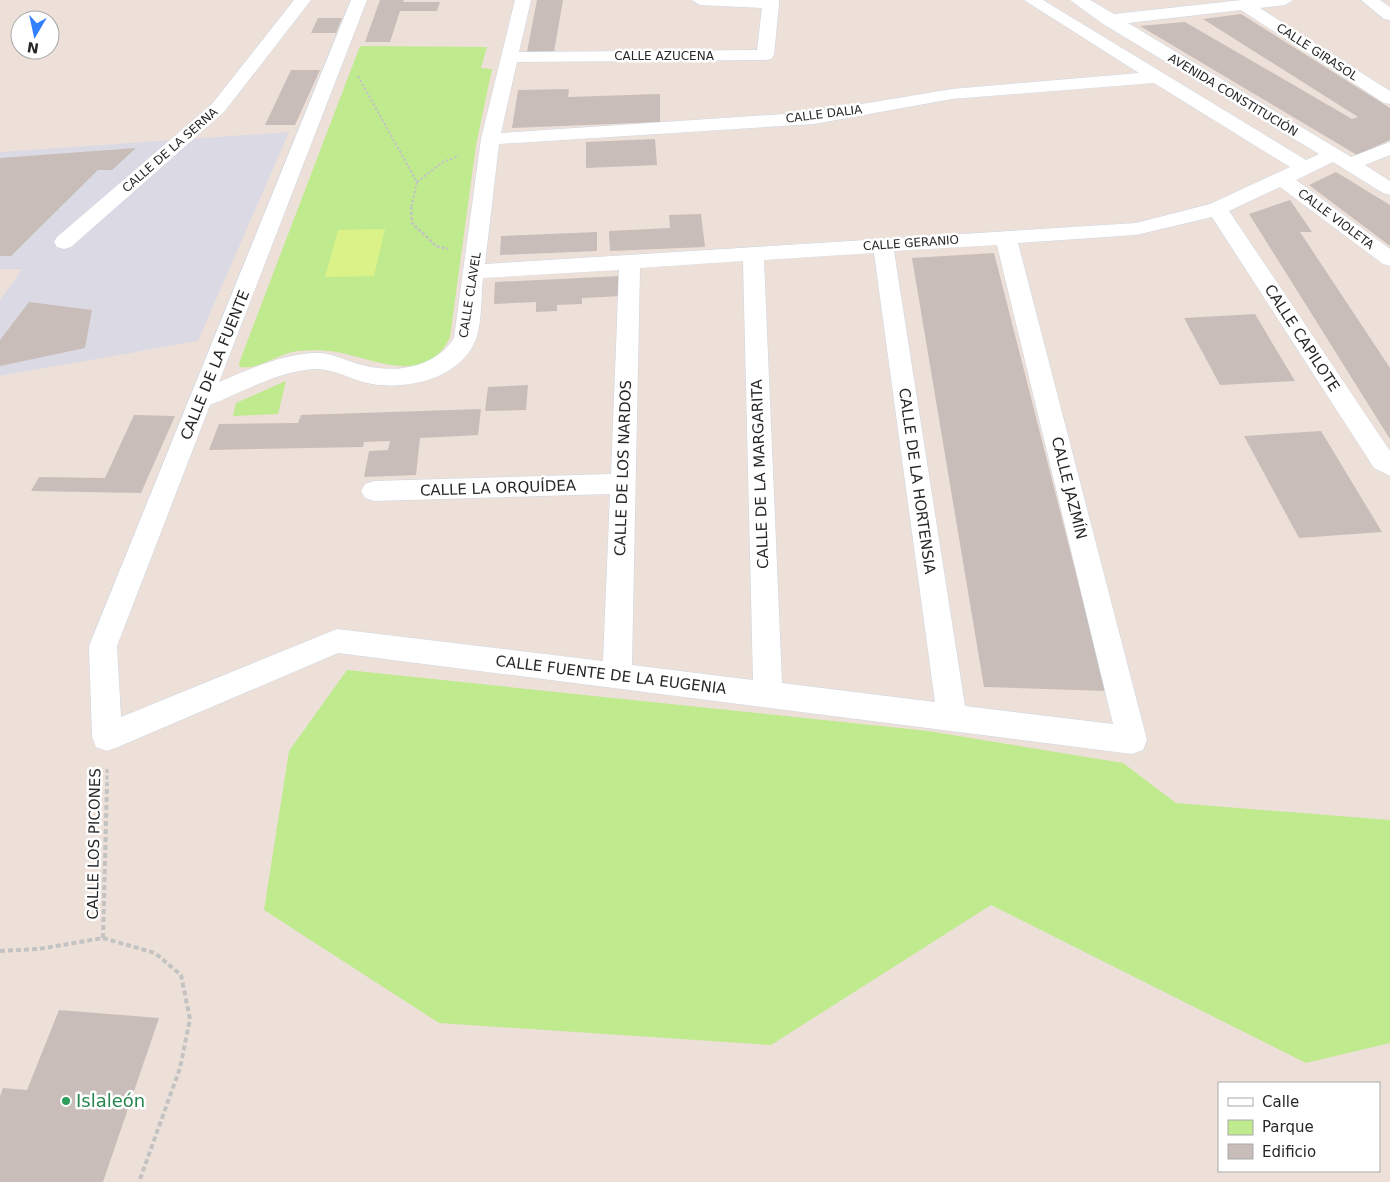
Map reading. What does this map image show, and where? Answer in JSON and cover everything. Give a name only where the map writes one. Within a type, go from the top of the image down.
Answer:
[{"type":"street","name":"CALLE DE LA SERNA","points":[[64,242],[218,108],[303,0]]},
{"type":"street","name":"CALLE DE LA FUENTE","points":[[107,737],[103,646],[359,0]]},
{"type":"street","name":"CALLE CLAVEL","points":[[202,399],[285,367],[312,360],[334,364],[363,374],[401,377],[433,369],[452,357],[465,338],[476,265],[489,142],[523,0]]},
{"type":"street","points":[[700,0],[771,2]]},
{"type":"street","name":"AVENIDA CONSTITUCIÓN","points":[[1032,0],[1305,168]]},
{"type":"street","name":"AVENIDA CONSTITUCIÓN","points":[[1078,0],[1390,189]]},
{"type":"street","points":[[1109,20],[1285,0]]},
{"type":"street","points":[[1369,0],[1390,15]]},
{"type":"street","name":"CALLE AZUCENA","points":[[508,57],[766,55],[771,2]]},
{"type":"street","name":"CALLE GIRASOL","points":[[1244,5],[1390,99]]},
{"type":"street","name":"CALLE DALIA","points":[[489,142],[814,118],[952,94],[1156,77]]},
{"type":"street","name":"CALLE GERANIO","points":[[476,265],[630,262],[1136,229],[1217,208],[1305,168],[1390,148]]},
{"type":"street","name":"CALLE VIOLETA","points":[[1282,179],[1390,259]]},
{"type":"street","name":"CALLE CAPILOTE","points":[[1217,208],[1383,461],[1390,466]]},
{"type":"street","name":"CALLE JAZMÍN","points":[[1006,237],[1132,740]]},
{"type":"street","name":"CALLE DE LA HORTENSIA","points":[[883,245],[952,717]]},
{"type":"street","name":"CALLE DE LA MARGARITA","points":[[752,254],[768,694]]},
{"type":"street","name":"CALLE DE LOS NARDOS","points":[[616,675],[630,262]]},
{"type":"street","name":"CALLE LA ORQUÍDEA","points":[[374,491],[623,484]]},
{"type":"street","name":"CALLE FUENTE DE LA EUGENIA","points":[[107,737],[337,641],[1132,740]]},
{"type":"path","points":[[341,45],[417,182]]},
{"type":"path","points":[[476,265],[436,246],[412,223],[411,204],[417,182],[444,162],[489,142]]},
{"type":"path","name":"CALLE LOS PICONES","points":[[0,951],[39,949],[103,938],[107,737]]},
{"type":"path","points":[[103,938],[155,953],[181,975],[190,1020],[180,1068],[139,1182]]},
{"type":"shaded area","points":[[289,132],[198,341],[0,376],[0,300],[22,269],[0,269],[0,152]]},
{"type":"green space","points":[[360,46],[487,47],[481,68],[492,69],[476,145],[450,337],[440,352],[428,361],[415,365],[384,364],[337,352],[313,350],[291,352],[262,364],[240,367],[239,363]]},
{"type":"green space","points":[[385,229],[374,276],[325,277],[338,230]]},
{"type":"green space","points":[[286,381],[278,414],[233,416],[236,403]]},
{"type":"green space","points":[[347,670],[928,731],[1123,763],[1176,803],[1390,820],[1390,1043],[1306,1063],[991,905],[771,1045],[439,1023],[264,910],[289,751]]},
{"type":"building","points":[[380,0],[440,2],[437,11],[400,11],[390,42],[365,42]]},
{"type":"building","points":[[537,0],[563,0],[554,52],[527,52]]},
{"type":"building","points":[[1241,14],[1390,108],[1390,140],[1357,155],[1140,26],[1185,22],[1352,119],[1358,117],[1203,19]]},
{"type":"building","points":[[318,18],[342,18],[336,33],[311,33]]},
{"type":"building","points":[[291,70],[320,70],[295,125],[265,125]]},
{"type":"building","points":[[569,89],[568,97],[660,94],[660,122],[512,128],[518,90]]},
{"type":"building","points":[[655,139],[657,165],[586,168],[586,142]]},
{"type":"building","points":[[136,148],[112,170],[98,170],[11,256],[0,256],[0,158]]},
{"type":"building","points":[[1336,172],[1390,205],[1390,246],[1309,185]]},
{"type":"building","points":[[1290,200],[1312,232],[1300,232],[1390,368],[1390,439],[1249,214]]},
{"type":"building","points":[[701,214],[705,247],[610,251],[609,231],[670,228],[669,215]]},
{"type":"building","points":[[597,232],[597,251],[500,255],[501,236]]},
{"type":"building","points":[[994,253],[1106,691],[984,687],[912,258]]},
{"type":"building","points":[[621,276],[622,296],[582,298],[582,304],[557,305],[557,311],[536,312],[536,302],[494,304],[495,282]]},
{"type":"building","points":[[29,302],[92,310],[85,348],[0,366],[0,340]]},
{"type":"building","points":[[1255,314],[1295,381],[1220,385],[1184,318]]},
{"type":"building","points":[[528,385],[526,410],[485,411],[488,387]]},
{"type":"building","points":[[481,409],[478,435],[420,438],[416,475],[364,477],[369,451],[388,450],[390,441],[364,442],[363,447],[209,450],[219,424],[298,423],[301,415]]},
{"type":"building","points":[[134,415],[175,416],[141,493],[31,491],[39,477],[105,478]]},
{"type":"building","points":[[1321,431],[1382,532],[1299,538],[1244,436]]},
{"type":"building","name":"Islaleón","points":[[59,1010],[159,1018],[103,1182],[0,1182],[0,1096],[3,1088],[27,1090]]},
{"type":"place","name":"Islaleón","points":[[66,1101]]}]
